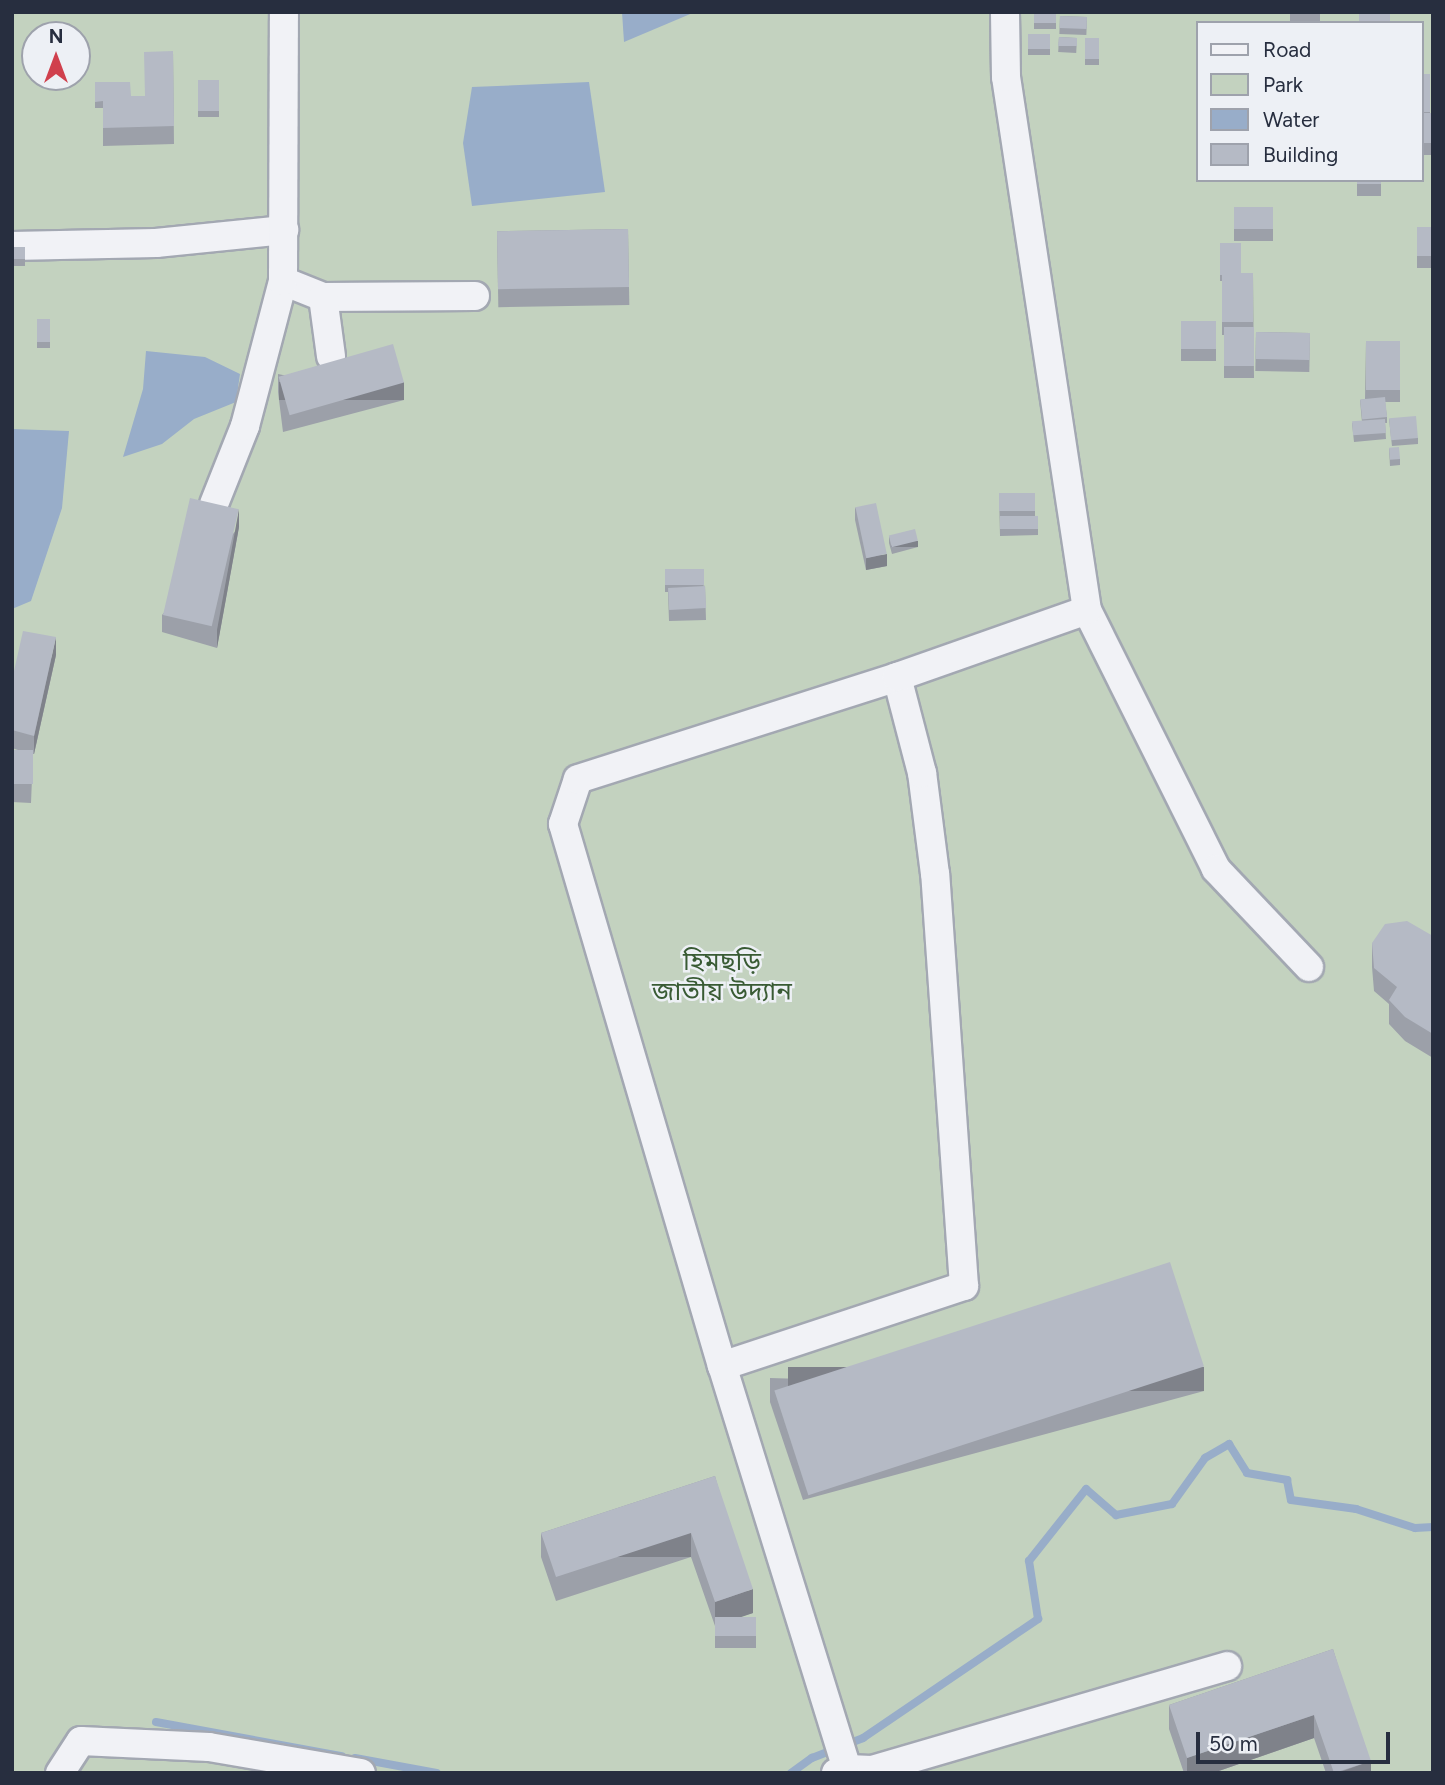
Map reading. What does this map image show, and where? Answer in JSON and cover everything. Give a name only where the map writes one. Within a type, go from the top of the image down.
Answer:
[{"type":"street","points":[[214,504],[244,426],[283,281],[284,12]]},
{"type":"street","points":[[1005,12],[1006,77],[1087,610],[1216,869],[1309,967]]},
{"type":"street","points":[[12,246],[156,243],[284,230]]},
{"type":"street","points":[[283,281],[323,297],[475,296]]},
{"type":"street","points":[[323,297],[331,356]]},
{"type":"street","points":[[1087,610],[897,677],[578,779],[563,824],[722,1366],[835,1732],[841,1771],[872,1770],[1227,1666]]},
{"type":"street","points":[[722,1366],[964,1286],[935,874],[922,774],[897,677]]},
{"type":"street","points":[[60,1773],[81,1741],[209,1747],[361,1773]]},
{"type":"green space","name":"হিমছড়ি জাতীয় উদ্যান","points":[[12,12],[1433,12],[1433,1773],[12,1773]]},
{"type":"water","points":[[622,12],[695,12],[624,42]]},
{"type":"water","points":[[589,82],[605,192],[472,206],[463,143],[472,87]]},
{"type":"water","points":[[146,351],[205,357],[240,374],[236,402],[194,419],[162,444],[123,457],[143,389]]},
{"type":"water","points":[[12,429],[69,431],[62,508],[31,601],[12,609]]},
{"type":"building","points":[[1034,12],[1056,12],[1056,23],[1034,23]]},
{"type":"building","points":[[1359,13],[1390,13],[1390,21],[1359,21]]},
{"type":"building","points":[[1060,16],[1087,17],[1087,29],[1060,28]]},
{"type":"building","points":[[1028,34],[1050,34],[1050,49],[1028,49]]},
{"type":"building","points":[[1059,37],[1077,38],[1077,46],[1058,46]]},
{"type":"building","points":[[1085,38],[1099,38],[1099,59],[1085,59]]},
{"type":"building","points":[[173,51],[174,126],[103,128],[103,96],[145,96],[144,52]]},
{"type":"building","points":[[1424,74],[1430,74],[1430,112],[1424,112]]},
{"type":"building","points":[[198,80],[219,80],[219,111],[198,111]]},
{"type":"building","points":[[95,82],[130,82],[131,96],[103,96],[103,101],[95,102]]},
{"type":"building","points":[[1424,113],[1433,113],[1433,143],[1424,143]]},
{"type":"building","points":[[1357,182],[1381,182],[1381,184]]},
{"type":"building","points":[[1234,207],[1273,207],[1273,229],[1234,229]]},
{"type":"building","points":[[1417,227],[1433,227],[1433,256],[1417,256]]},
{"type":"building","points":[[628,229],[629,287],[498,289],[497,231]]},
{"type":"building","points":[[1220,243],[1241,243],[1241,273],[1220,275]]},
{"type":"building","points":[[12,247],[25,247],[25,259],[12,259]]},
{"type":"building","points":[[1222,273],[1253,273],[1253,322],[1222,322]]},
{"type":"building","points":[[37,319],[50,319],[50,342],[37,342]]},
{"type":"building","points":[[1181,321],[1216,321],[1216,349],[1181,349]]},
{"type":"building","points":[[1224,327],[1254,327],[1254,366],[1224,366]]},
{"type":"building","points":[[1256,332],[1310,333],[1310,360],[1256,359]]},
{"type":"building","points":[[1366,341],[1400,341],[1400,390],[1366,390]]},
{"type":"building","points":[[393,344],[404,382],[290,415],[279,377]]},
{"type":"building","points":[[1385,397],[1387,417],[1362,420],[1360,400]]},
{"type":"building","points":[[1416,416],[1418,438],[1391,440],[1389,418]]},
{"type":"building","points":[[1385,419],[1386,433],[1353,435],[1352,421]]},
{"type":"building","points":[[1399,447],[1400,459],[1390,460],[1389,448]]},
{"type":"building","points":[[999,493],[1035,493],[1035,511],[999,511]]},
{"type":"building","points":[[190,498],[239,509],[212,626],[163,615]]},
{"type":"building","points":[[876,503],[887,554],[866,558],[855,507]]},
{"type":"building","points":[[1000,516],[1038,516],[1038,529],[1000,529]]},
{"type":"building","points":[[915,529],[918,541],[892,547],[889,536]]},
{"type":"building","points":[[665,569],[704,569],[704,585],[665,585]]},
{"type":"building","points":[[705,586],[706,608],[669,610],[668,588]]},
{"type":"building","points":[[23,631],[56,637],[34,736],[12,730],[12,680]]},
{"type":"building","points":[[12,750],[33,750],[33,784],[12,784]]},
{"type":"building","points":[[1407,921],[1433,936],[1433,1034],[1405,1017],[1389,1000],[1397,987],[1374,968],[1372,943],[1385,924]]},
{"type":"building","points":[[1170,1262],[1204,1367],[808,1495],[774,1391]]},
{"type":"building","points":[[715,1476],[753,1589],[715,1602],[691,1533],[556,1577],[541,1533]]},
{"type":"building","points":[[715,1617],[756,1617],[756,1636],[715,1636]]},
{"type":"building","points":[[1333,1649],[1371,1761],[1334,1773],[1314,1715],[1187,1758],[1169,1705]]},
{"type":"waterway","points":[[791,1773],[812,1758],[863,1738],[1038,1619],[1029,1561],[1086,1489],[1116,1515],[1172,1504],[1205,1458],[1229,1444],[1247,1473],[1287,1480],[1291,1500],[1356,1509],[1415,1528],[1433,1527]]},
{"type":"waterway","points":[[156,1722],[342,1756]]},
{"type":"waterway","points":[[355,1758],[437,1773]]}]
